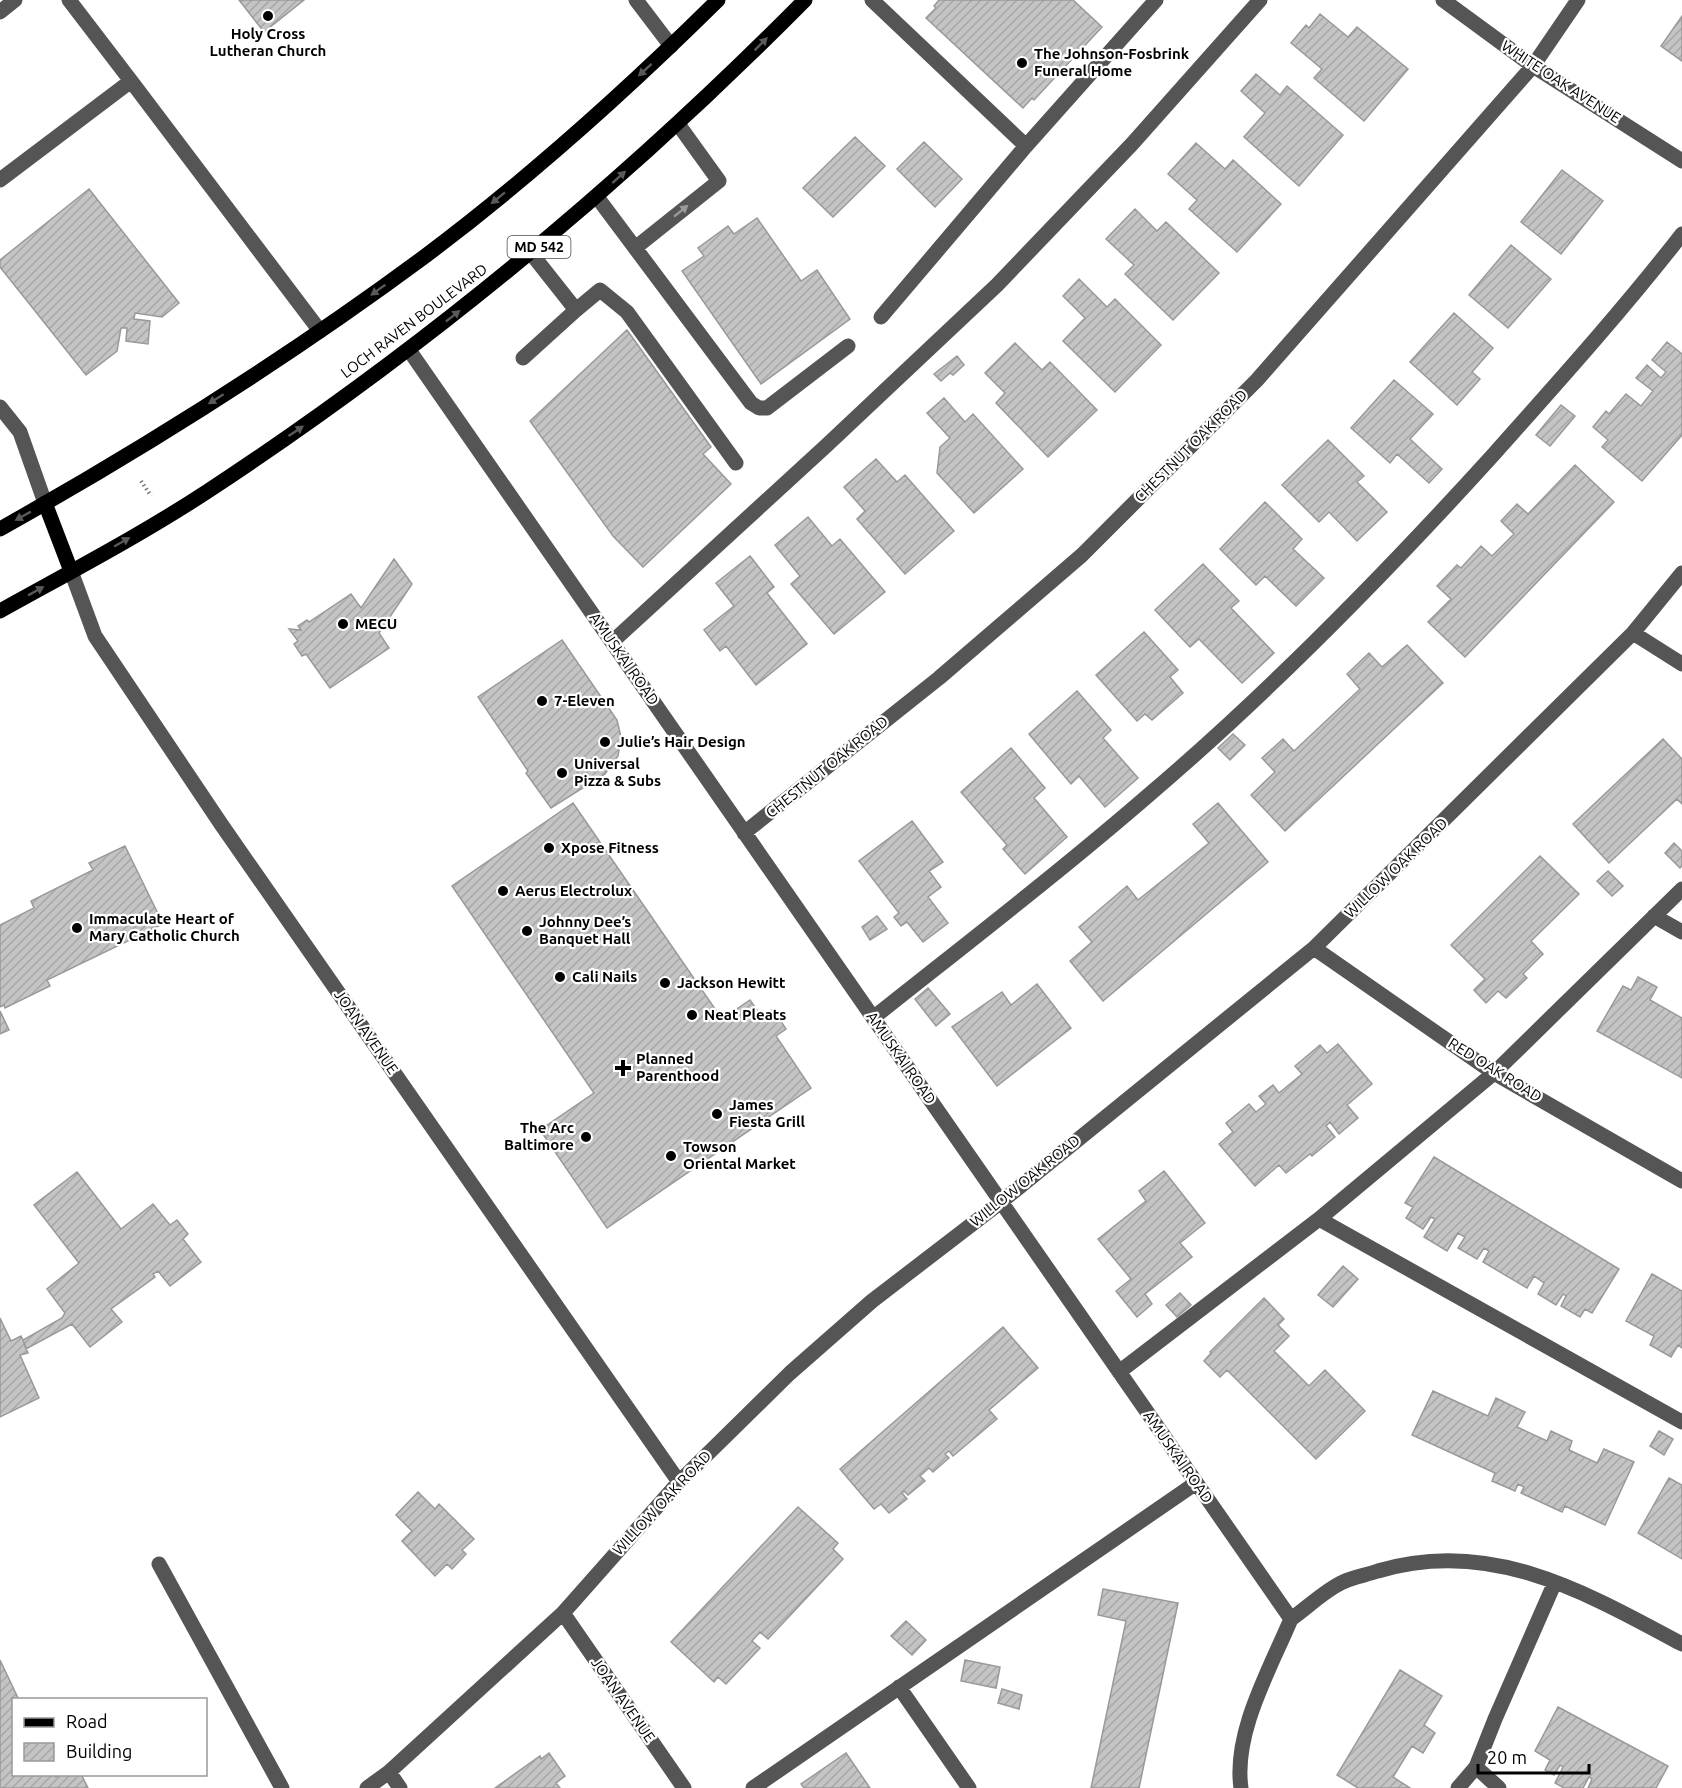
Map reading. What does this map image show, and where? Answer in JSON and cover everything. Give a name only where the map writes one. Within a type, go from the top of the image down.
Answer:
[{"type":"main road","points":[[0,529],[250,378],[426,255],[560,146],[671,46],[718,0]]},
{"type":"main road","name":"LOCH RAVEN BOULEVARD","points":[[0,611],[205,493],[409,350],[531,254],[597,197],[741,65],[805,0]]},
{"type":"main road","points":[[45,503],[72,571]]},
{"type":"street","points":[[0,12],[15,0]]},
{"type":"street","points":[[69,0],[320,331]]},
{"type":"street","points":[[636,0],[671,46]]},
{"type":"street","points":[[872,0],[1026,146]]},
{"type":"street","points":[[881,317],[1026,146],[1156,0]]},
{"type":"street","points":[[612,642],[997,285],[1132,144],[1260,0]]},
{"type":"street","name":"WHITE OAK AVENUE","points":[[1443,0],[1533,66],[1682,161]]},
{"type":"street","name":"CHESTNUT OAK ROAD","points":[[744,833],[939,678],[1082,555],[1257,380],[1533,66],[1578,0]]},
{"type":"street","points":[[0,180],[131,81]]},
{"type":"street","points":[[635,248],[719,181],[678,124]]},
{"type":"street","points":[[597,197],[751,403],[759,408],[767,408],[848,346]]},
{"type":"street","points":[[873,1018],[1077,856],[1269,687],[1407,548],[1473,477],[1601,333],[1682,234]]},
{"type":"street","points":[[531,254],[576,310]]},
{"type":"street","points":[[523,358],[600,290],[627,312],[736,463]]},
{"type":"street","name":"AMUSKAI ROAD","points":[[409,350],[1291,1619]]},
{"type":"street","points":[[0,407],[20,432],[45,503]]},
{"type":"street","name":"JOAN AVENUE","points":[[72,571],[95,636],[220,824],[679,1482]]},
{"type":"street","name":"WILLOW OAK ROAD","points":[[367,1788],[389,1772],[563,1613],[679,1482],[790,1373],[872,1301],[1001,1202],[1314,948],[1633,633],[1682,573]]},
{"type":"street","points":[[1633,633],[1682,663]]},
{"type":"street","points":[[1119,1372],[1319,1218],[1494,1073],[1682,889]]},
{"type":"street","points":[[1654,916],[1682,932]]},
{"type":"street","name":"RED OAK ROAD","points":[[1314,948],[1494,1073],[1682,1181]]},
{"type":"street","points":[[1319,1218],[1682,1422]]},
{"type":"street","points":[[753,1788],[1196,1483]]},
{"type":"street","points":[[1240,1788],[1240,1751],[1248,1720],[1291,1619],[1342,1582],[1400,1564],[1470,1560],[1555,1582],[1605,1603],[1682,1644]]},
{"type":"street","points":[[159,1564],[282,1788]]},
{"type":"street","points":[[1458,1788],[1476,1767],[1555,1582]]},
{"type":"street","name":"JOAN AVENUE","points":[[563,1613],[684,1788]]},
{"type":"street","points":[[900,1687],[969,1788]]},
{"type":"street","points":[[1476,1767],[1499,1788]]},
{"type":"street","points":[[389,1772],[400,1788]]},
{"type":"path","points":[[141,481],[153,499]]},
{"type":"building","name":"Holy Cross Lutheran Church","points":[[239,0],[304,0],[264,32]]},
{"type":"building","name":"The Johnson-Fosbrink Funeral Home","points":[[939,0],[1073,0],[1102,27],[1034,100],[1032,98],[1023,108],[926,18],[936,8],[934,6]]},
{"type":"building","points":[[1320,14],[1348,37],[1357,27],[1408,69],[1364,121],[1314,78],[1322,69],[1291,43],[1306,25],[1309,28]]},
{"type":"building","points":[[1682,16],[1682,61],[1661,46]]},
{"type":"building","points":[[1256,74],[1280,95],[1287,86],[1343,135],[1299,186],[1244,137],[1265,113],[1241,91]]},
{"type":"building","points":[[855,137],[885,166],[833,217],[803,188]]},
{"type":"building","points":[[924,142],[962,179],[935,207],[897,169]]},
{"type":"building","points":[[1196,143],[1225,169],[1233,160],[1281,204],[1237,252],[1189,209],[1197,200],[1168,174]]},
{"type":"building","points":[[1562,170],[1603,201],[1561,254],[1521,222]]},
{"type":"building","points":[[89,189],[179,303],[162,317],[135,313],[134,319],[150,321],[148,344],[126,341],[127,328],[121,328],[117,351],[86,375],[0,267],[0,260]]},
{"type":"building","points":[[1135,209],[1157,231],[1166,222],[1219,273],[1173,320],[1125,274],[1134,265],[1106,239]]},
{"type":"building","points":[[757,218],[801,281],[817,270],[850,319],[761,384],[682,271],[704,256],[698,248],[728,226],[734,234]]},
{"type":"building","points":[[1511,245],[1551,279],[1508,328],[1469,295]]},
{"type":"building","points":[[1079,279],[1107,307],[1115,299],[1161,345],[1115,392],[1063,341],[1085,318],[1063,296]]},
{"type":"building","points":[[1454,313],[1493,348],[1472,372],[1480,379],[1457,405],[1410,362]]},
{"type":"building","points":[[627,330],[711,447],[703,454],[731,484],[643,567],[613,536],[530,421]]},
{"type":"building","points":[[1667,342],[1682,354],[1682,435],[1642,481],[1602,447],[1608,440],[1593,427],[1606,411],[1609,414],[1626,394],[1641,406],[1653,391],[1636,378],[1647,365],[1661,378],[1666,372],[1652,360]]},
{"type":"building","points":[[1015,343],[1042,370],[1050,362],[1097,410],[1048,457],[996,403],[1005,393],[985,373]]},
{"type":"building","points":[[957,356],[964,365],[953,375],[950,373],[941,381],[934,374]]},
{"type":"building","points":[[1394,380],[1433,414],[1410,439],[1442,469],[1429,483],[1397,454],[1390,463],[1351,428]]},
{"type":"building","points":[[944,398],[965,422],[973,414],[1023,469],[974,513],[937,473],[940,447],[950,438],[927,413]]},
{"type":"building","points":[[1561,405],[1575,416],[1550,446],[1536,435]]},
{"type":"building","points":[[1328,440],[1364,476],[1357,482],[1387,512],[1357,541],[1329,512],[1319,522],[1282,485]]},
{"type":"building","points":[[876,459],[897,482],[905,475],[954,531],[905,574],[857,519],[865,511],[844,487]]},
{"type":"building","points":[[1575,465],[1614,502],[1465,657],[1428,622],[1451,599],[1437,586],[1457,565],[1461,568],[1481,546],[1492,556],[1514,534],[1501,521],[1517,504],[1528,514]]},
{"type":"building","points":[[1265,502],[1302,539],[1293,549],[1324,578],[1296,606],[1265,576],[1256,585],[1220,549]]},
{"type":"building","points":[[808,517],[832,546],[840,539],[885,592],[834,634],[791,584],[800,576],[775,545]]},
{"type":"building","points":[[750,556],[774,587],[767,593],[807,644],[756,685],[726,646],[720,651],[704,630],[734,606],[716,583]]},
{"type":"building","name":"MECU","points":[[394,559],[412,584],[379,633],[389,648],[330,688],[306,654],[302,656],[294,644],[298,641],[289,629],[301,630],[298,626],[307,620],[309,622],[351,594],[361,608]]},
{"type":"building","points":[[1203,564],[1239,601],[1231,608],[1274,653],[1242,683],[1199,639],[1190,647],[1155,610]]},
{"type":"building","points":[[1144,632],[1178,670],[1170,677],[1183,693],[1152,720],[1145,714],[1137,721],[1096,675]]},
{"type":"building","points":[[562,640],[617,720],[621,737],[618,756],[605,774],[551,808],[478,697]]},
{"type":"building","points":[[1407,645],[1443,683],[1285,831],[1251,795],[1275,772],[1262,758],[1283,739],[1294,751],[1360,689],[1347,674],[1369,653],[1382,667]]},
{"type":"building","points":[[1077,691],[1111,730],[1103,738],[1138,778],[1105,807],[1079,776],[1071,784],[1029,734]]},
{"type":"building","points":[[1233,734],[1245,745],[1230,760],[1218,748]]},
{"type":"building","points":[[1663,739],[1682,759],[1682,804],[1677,799],[1609,863],[1573,824]]},
{"type":"building","points":[[1011,748],[1045,788],[1034,798],[1067,837],[1025,874],[1003,849],[1007,845],[961,792]]},
{"type":"building","points":[[573,803],[722,1019],[750,1000],[762,1017],[773,1009],[786,1029],[776,1036],[811,1088],[607,1228],[540,1130],[594,1093],[452,886]]},
{"type":"building","points":[[1218,803],[1268,862],[1103,1001],[1070,961],[1092,942],[1079,927],[1127,886],[1138,900],[1209,843],[1193,824]]},
{"type":"building","points":[[912,821],[943,862],[929,871],[941,887],[928,897],[948,923],[923,942],[907,922],[901,926],[894,917],[899,913],[859,861]]},
{"type":"building","points":[[1674,843],[1682,851],[1680,868],[1665,853]]},
{"type":"building","name":"Immaculate Heart of Mary Catholic Church","points":[[125,846],[163,924],[47,980],[50,986],[5,1008],[4,1005],[0,1007],[0,925],[34,908],[31,901],[93,870],[89,863]]},
{"type":"building","points":[[1540,856],[1579,894],[1531,941],[1543,954],[1523,974],[1527,978],[1506,998],[1498,991],[1486,1003],[1474,990],[1485,979],[1451,945]]},
{"type":"building","points":[[1608,871],[1623,886],[1612,896],[1597,881]]},
{"type":"building","points":[[877,916],[887,929],[870,940],[862,927]]},
{"type":"building","points":[[1638,977],[1657,987],[1650,1000],[1682,1018],[1682,1078],[1597,1031],[1623,986],[1631,990]]},
{"type":"building","points":[[1037,984],[1071,1028],[997,1086],[952,1027],[1002,992],[1011,1005]]},
{"type":"building","points":[[928,988],[950,1014],[936,1026],[915,999]]},
{"type":"building","points":[[0,1011],[9,1030],[0,1034]]},
{"type":"building","points":[[1338,1044],[1372,1084],[1347,1105],[1358,1118],[1339,1134],[1330,1122],[1326,1126],[1335,1137],[1286,1173],[1279,1165],[1255,1186],[1219,1144],[1233,1132],[1226,1123],[1249,1104],[1256,1112],[1266,1104],[1259,1096],[1273,1085],[1279,1093],[1302,1074],[1295,1066],[1320,1045],[1327,1053]]},
{"type":"building","points":[[1434,1157],[1619,1269],[1592,1313],[1585,1309],[1580,1317],[1561,1306],[1566,1296],[1563,1294],[1556,1305],[1538,1294],[1544,1283],[1534,1276],[1527,1288],[1483,1262],[1489,1251],[1484,1248],[1477,1259],[1458,1248],[1465,1237],[1458,1233],[1447,1251],[1424,1237],[1435,1219],[1431,1217],[1423,1229],[1406,1218],[1413,1207],[1405,1203]]},
{"type":"building","points":[[1164,1171],[1205,1223],[1180,1243],[1192,1257],[1145,1294],[1152,1304],[1137,1317],[1116,1291],[1131,1279],[1098,1239],[1146,1201],[1139,1191]]},
{"type":"building","points":[[77,1172],[121,1229],[153,1204],[170,1225],[177,1220],[188,1234],[183,1239],[201,1262],[170,1286],[158,1271],[153,1274],[155,1277],[111,1309],[122,1322],[90,1347],[72,1324],[26,1349],[23,1340],[62,1318],[65,1313],[47,1289],[79,1263],[34,1205]]},
{"type":"building","points":[[1343,1266],[1358,1279],[1333,1307],[1318,1295]]},
{"type":"building","points":[[1652,1274],[1682,1291],[1682,1348],[1678,1345],[1671,1357],[1650,1345],[1654,1336],[1626,1321]]},
{"type":"building","points":[[1180,1293],[1191,1305],[1177,1317],[1166,1305]]},
{"type":"building","points":[[1264,1298],[1284,1319],[1278,1325],[1289,1336],[1274,1351],[1309,1386],[1325,1370],[1365,1411],[1316,1459],[1227,1370],[1220,1377],[1204,1361],[1210,1352]]},
{"type":"building","points":[[0,1318],[11,1341],[21,1336],[23,1340],[28,1353],[20,1355],[39,1398],[0,1417]]},
{"type":"building","points":[[1003,1327],[1038,1368],[989,1410],[997,1419],[953,1456],[949,1451],[945,1454],[949,1458],[933,1472],[929,1468],[920,1476],[925,1481],[908,1495],[904,1491],[902,1493],[907,1499],[889,1513],[881,1504],[874,1509],[840,1469]]},
{"type":"building","points":[[1433,1391],[1488,1416],[1496,1398],[1525,1412],[1517,1427],[1547,1441],[1551,1431],[1572,1441],[1569,1450],[1597,1463],[1604,1449],[1634,1462],[1605,1525],[1565,1506],[1562,1512],[1521,1493],[1524,1487],[1518,1484],[1515,1491],[1492,1481],[1495,1473],[1412,1435]]},
{"type":"building","points":[[1659,1431],[1673,1439],[1664,1455],[1650,1446]]},
{"type":"building","points":[[1669,1478],[1682,1485],[1682,1559],[1638,1533]]},
{"type":"building","points":[[418,1492],[435,1509],[439,1504],[474,1539],[462,1550],[466,1554],[452,1569],[447,1564],[435,1576],[402,1541],[412,1531],[396,1515]]},
{"type":"building","points":[[798,1507],[838,1543],[833,1549],[843,1559],[768,1639],[760,1632],[752,1641],[760,1648],[726,1684],[718,1677],[714,1682],[671,1642]]},
{"type":"building","points":[[1103,1589],[1178,1603],[1139,1788],[1091,1788],[1126,1621],[1098,1615]]},
{"type":"building","points":[[906,1621],[926,1640],[912,1655],[891,1636]]},
{"type":"building","points":[[0,1660],[18,1698],[12,1698],[12,1776],[82,1776],[88,1788],[0,1788]]},
{"type":"building","points":[[965,1660],[1000,1667],[996,1688],[961,1681]]},
{"type":"building","points":[[1400,1670],[1442,1696],[1424,1725],[1435,1733],[1423,1753],[1412,1746],[1393,1777],[1410,1788],[1358,1788],[1337,1775]]},
{"type":"building","points":[[1002,1689],[1022,1695],[1019,1709],[998,1703]]},
{"type":"building","points":[[1558,1707],[1668,1766],[1656,1788],[1588,1788],[1592,1779],[1589,1777],[1583,1788],[1564,1788],[1555,1783],[1563,1767],[1560,1765],[1554,1775],[1545,1770],[1550,1760],[1535,1751]]},
{"type":"building","points":[[549,1753],[565,1776],[556,1783],[560,1788],[495,1788],[540,1756],[541,1759]]},
{"type":"building","points":[[846,1753],[870,1788],[804,1788],[801,1784]]},
{"type":"place","name":"Holy Cross Lutheran Church","points":[[268,16]]},
{"type":"place","name":"The Johnson-Fosbrink Funeral Home","points":[[1022,63]]},
{"type":"place","name":"MECU","points":[[343,624]]},
{"type":"place","name":"7-Eleven","points":[[542,701]]},
{"type":"place","name":"Julie’s Hair Design","points":[[605,742]]},
{"type":"place","name":"Universal Pizza & Subs","points":[[562,773]]},
{"type":"place","name":"Xpose Fitness","points":[[549,848]]},
{"type":"place","name":"Aerus Electrolux","points":[[503,891]]},
{"type":"place","name":"Immaculate Heart of Mary Catholic Church","points":[[77,928]]},
{"type":"place","name":"Johnny Dee’s Banquet Hall","points":[[527,931]]},
{"type":"place","name":"Cali Nails","points":[[560,977]]},
{"type":"place","name":"Jackson Hewitt","points":[[665,983]]},
{"type":"place","name":"Neat Pleats","points":[[692,1015]]},
{"type":"place","name":"Planned Parenthood","points":[[623,1068]]},
{"type":"place","name":"James Fiesta Grill","points":[[717,1114]]},
{"type":"place","name":"The Arc Baltimore","points":[[586,1137]]},
{"type":"place","name":"Towson Oriental Market","points":[[671,1156]]}]
